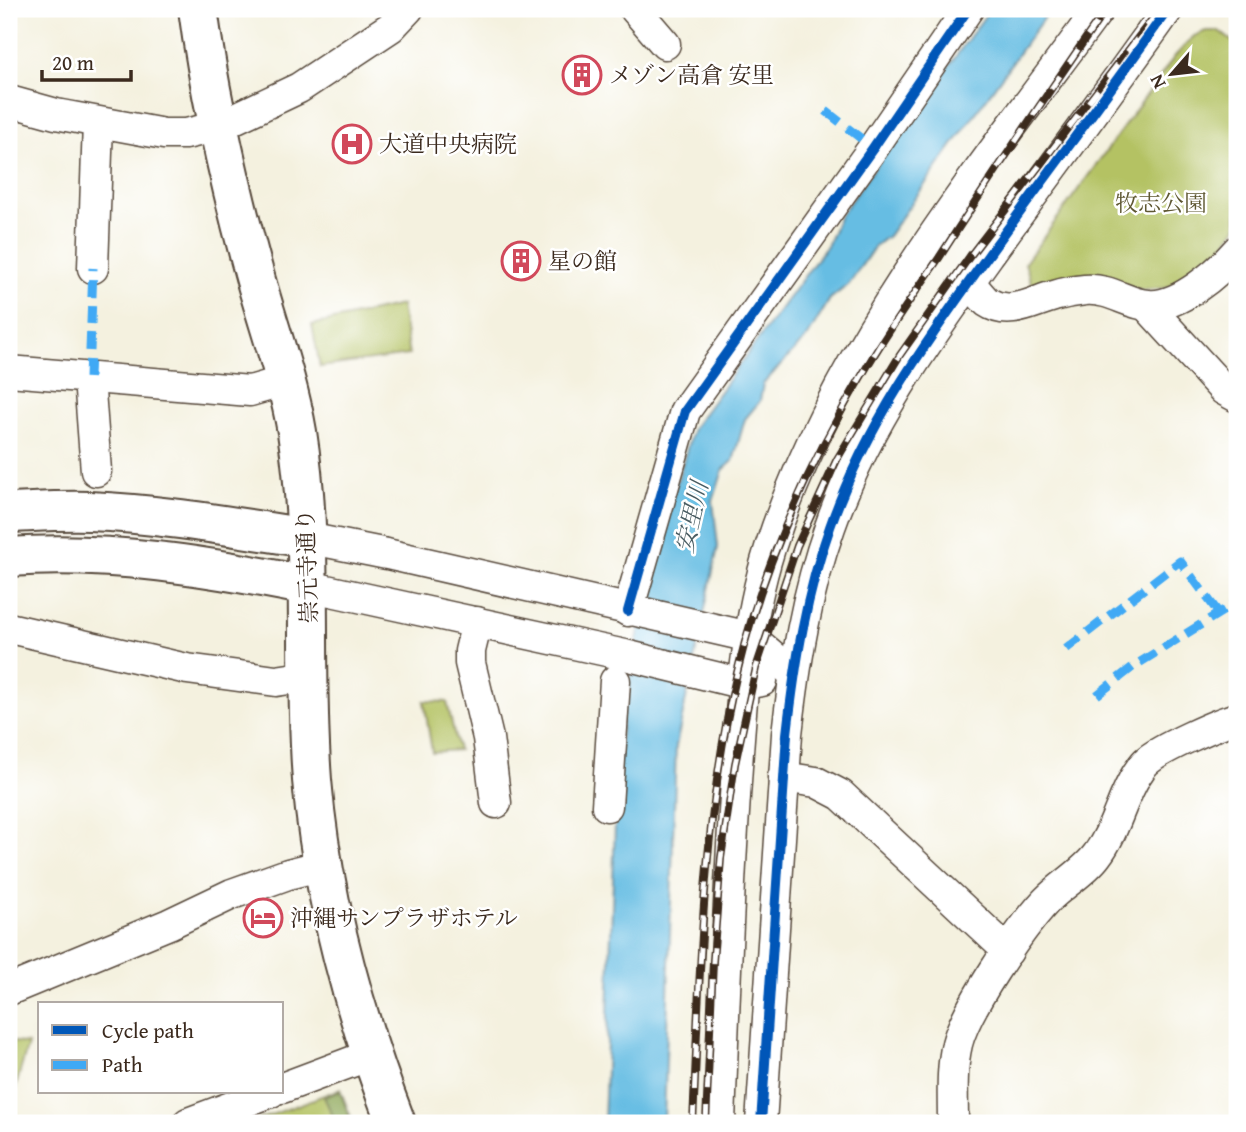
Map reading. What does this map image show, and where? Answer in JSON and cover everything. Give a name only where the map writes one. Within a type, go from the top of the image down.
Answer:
[{"type":"main road","name":"崇元寺通り","points":[[198,9],[219,126],[242,230],[285,381],[300,455],[307,538],[312,780],[323,865],[343,964],[370,1055],[396,1123]]},
{"type":"main road","points":[[9,513],[124,513],[197,520],[307,538]]},
{"type":"main road","points":[[9,557],[69,555],[136,558],[218,568],[308,586]]},
{"type":"street","points":[[9,101],[99,123],[164,134],[186,134],[219,126],[299,88],[391,27],[408,9]]},
{"type":"street","points":[[635,9],[665,44]]},
{"type":"street","points":[[631,611],[685,411],[873,148],[968,9]]},
{"type":"street","points":[[720,1123],[732,831],[744,684],[760,584],[770,548],[786,503],[814,440],[849,370],[884,311],[991,155],[1098,9]]},
{"type":"street","points":[[761,1123],[783,777],[794,674],[820,557],[846,485],[890,398],[969,282],[1168,9]]},
{"type":"street","points":[[93,268],[99,123]]},
{"type":"street","points":[[1147,306],[1191,291],[1218,273],[1237,251]]},
{"type":"street","points":[[969,282],[987,302],[1001,309],[1021,308],[1061,294],[1091,290],[1110,292],[1147,306],[1224,390],[1237,397]]},
{"type":"street","points":[[9,371],[250,391],[285,381]]},
{"type":"street","points":[[89,378],[96,471]]},
{"type":"street","points":[[307,538],[750,637],[794,674]]},
{"type":"street","points":[[308,586],[477,622],[620,668],[702,675],[744,684],[794,674]]},
{"type":"street","points":[[477,622],[470,663],[488,738],[496,803]]},
{"type":"street","points":[[9,628],[187,669],[276,681],[309,676]]},
{"type":"street","points":[[607,806],[620,668]]},
{"type":"street","points":[[953,1123],[956,1046],[963,1024],[1037,911],[1060,887],[1097,856],[1111,833],[1136,775],[1147,761],[1222,722],[1237,718]]},
{"type":"street","points":[[783,777],[816,782],[841,795],[1009,951]]},
{"type":"street","points":[[9,990],[169,924],[232,894],[323,865]]},
{"type":"street","points":[[284,1087],[370,1055]]},
{"type":"street","points":[[188,1123],[266,1094]]},
{"type":"green space","name":"牧志公園","points":[[1206,31],[1219,31],[1237,45],[1237,227],[1220,251],[1195,275],[1165,288],[1142,290],[1125,287],[1096,275],[1033,289],[1025,263],[1175,56],[1194,36]]},
{"type":"green space","points":[[401,305],[409,355],[320,367],[312,325]]},
{"type":"green space","points":[[424,701],[447,702],[458,750],[432,752]]},
{"type":"green space","points":[[9,1041],[28,1044],[9,1110]]},
{"type":"green space","points":[[340,1089],[353,1123],[250,1123]]},
{"type":"green space","points":[[340,1091],[352,1123],[336,1123],[324,1097]]},
{"type":"water","name":"安里川","points":[[990,9],[1050,9],[888,236],[875,246],[849,284],[830,299],[808,336],[763,384],[760,401],[745,419],[733,461],[723,470],[713,501],[718,547],[676,746],[664,1123],[604,1123],[617,772],[623,710],[651,570],[693,428],[828,244],[839,217]]},
{"type":"railway","points":[[693,1123],[701,953],[716,785],[737,673],[760,592],[790,514],[808,476],[876,351],[1106,9]]},
{"type":"railway","points":[[706,1123],[713,961],[721,858],[735,764],[756,668],[797,546],[837,459],[900,355],[970,256],[1160,9]]},
{"type":"marked path","points":[[826,111],[873,148]]},
{"type":"marked path","points":[[89,378],[93,268]]},
{"type":"marked path","points":[[1066,649],[1180,561],[1218,612]]},
{"type":"marked path","points":[[1097,695],[1134,666],[1237,602]]},
{"type":"cycle path","points":[[628,611],[685,411],[873,148],[968,9]]},
{"type":"cycle path","points":[[761,1123],[787,734],[803,629],[814,578],[830,527],[861,454],[921,351],[1168,9]]},
{"type":"place","name":"メゾン高倉 安里","points":[[582,75]]},
{"type":"place","name":"大道中央病院","points":[[352,144]]},
{"type":"place","name":"星の館","points":[[521,261]]},
{"type":"place","name":"沖縄サンプラザホテル","points":[[263,918]]}]
